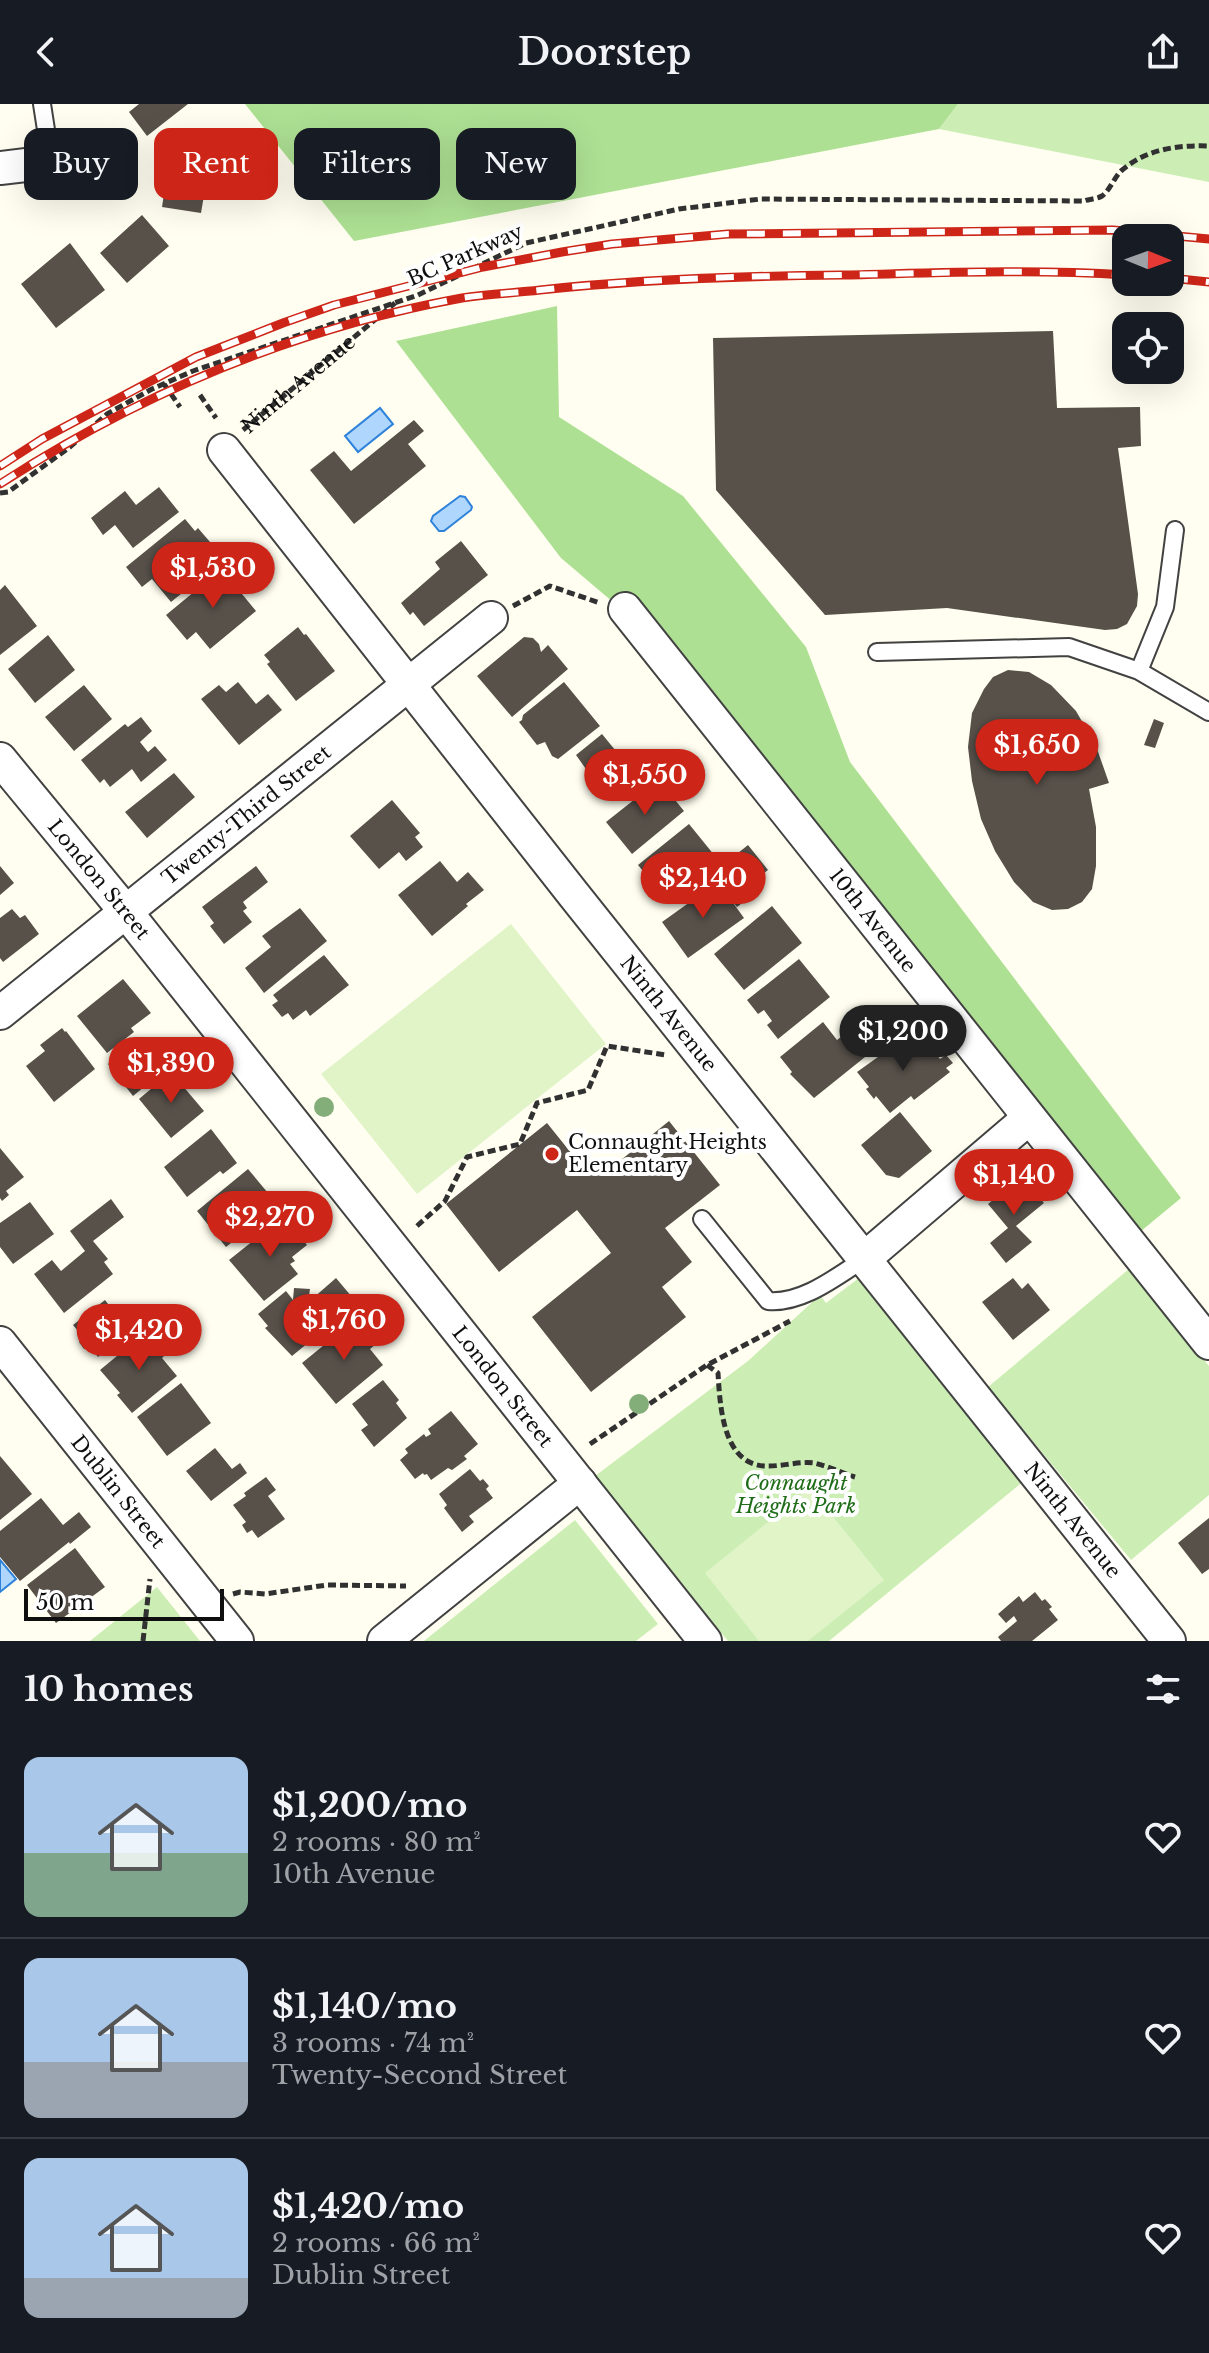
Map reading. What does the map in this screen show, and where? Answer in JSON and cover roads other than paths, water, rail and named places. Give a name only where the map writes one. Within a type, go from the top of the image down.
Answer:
[{"type":"street","points":[[0,168],[24,165]]},
{"type":"street","name":"Ninth Avenue","points":[[224,450],[1169,1641]]},
{"type":"street","name":"10th Avenue","points":[[625,609],[1209,1343]]},
{"type":"street","name":"Twenty-Third Street","points":[[0,1013],[491,618]]},
{"type":"street","name":"London Street","points":[[0,759],[126,912],[705,1641]]},
{"type":"street","points":[[864,1259],[1029,1118]]},
{"type":"street","name":"Dublin Street","points":[[0,1343],[237,1641]]},
{"type":"street","points":[[384,1641],[580,1483]]},
{"type":"lane","points":[[42,104],[46,128]]},
{"type":"lane","points":[[1139,671],[1165,607],[1175,530]]},
{"type":"lane","points":[[877,652],[1069,647],[1139,671],[1209,712]]},
{"type":"lane","points":[[702,1219],[768,1301],[784,1302],[822,1285],[864,1259]]},
{"type":"water","points":[[380,408],[393,424],[358,452],[345,436]]},
{"type":"water","points":[[460,496],[465,497],[471,510],[444,531],[439,531],[431,521],[433,516]]},
{"type":"water","points":[[0,1560],[16,1579],[0,1592]]},
{"type":"railway","points":[[0,466],[42,439],[196,357],[283,323],[334,305],[483,267],[562,252],[612,244],[728,234],[1113,230],[1209,239]]},
{"type":"railway","points":[[0,484],[108,421],[222,368],[340,327],[462,298],[616,283],[729,277],[984,272],[1112,274]]},
{"type":"railway","points":[[1184,279],[1209,282]]},
{"type":"place","name":"Connaught Heights Elementary","points":[[552,1154]]},
{"type":"park label","name":"Connaught Heights Park","points":[[796,1494]]}]
